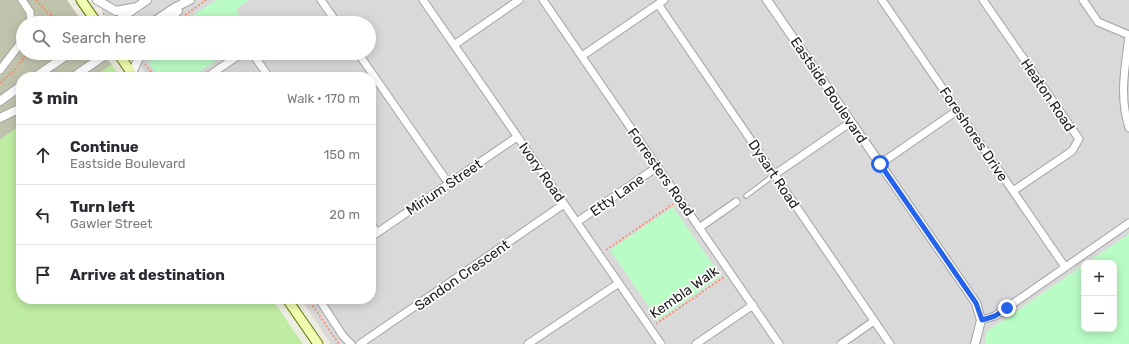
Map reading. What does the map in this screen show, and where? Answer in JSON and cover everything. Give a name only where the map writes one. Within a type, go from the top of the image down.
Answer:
[{"type":"main road","points":[[81,0],[92,16]]},
{"type":"main road","points":[[123,60],[131,72]]},
{"type":"main road","points":[[290,304],[318,344]]},
{"type":"street","points":[[22,0],[30,12],[30,16]]},
{"type":"street","points":[[97,0],[116,11],[137,7]]},
{"type":"street","points":[[124,16],[147,0]]},
{"type":"street","points":[[162,16],[190,0]]},
{"type":"street","points":[[173,16],[194,0]]},
{"type":"street","points":[[321,0],[332,16]]},
{"type":"street","name":"Ivory Road","points":[[423,0],[661,344]]},
{"type":"street","points":[[454,45],[519,0]]},
{"type":"street","name":"Forresters Road","points":[[543,0],[779,344]]},
{"type":"street","points":[[582,56],[664,0]]},
{"type":"street","name":"Eastside Boulevard","points":[[767,0],[976,303],[982,320]]},
{"type":"street","name":"Foreshores Drive","points":[[882,0],[1065,267]]},
{"type":"street","name":"Heaton Road","points":[[983,0],[1079,139],[1072,151],[1013,191]]},
{"type":"street","points":[[1083,0],[1098,22],[1129,36],[1123,79],[1125,116],[1129,128]]},
{"type":"street","name":"Dysart Road","points":[[658,4],[890,344]]},
{"type":"street","points":[[0,70],[16,49]]},
{"type":"street","points":[[42,72],[60,60]]},
{"type":"street","points":[[80,72],[98,60]]},
{"type":"street","points":[[135,72],[141,60]]},
{"type":"street","points":[[214,72],[232,60]]},
{"type":"street","points":[[257,60],[265,72]]},
{"type":"street","points":[[363,60],[371,72]]},
{"type":"street","points":[[376,79],[449,184]]},
{"type":"street","points":[[0,101],[16,90]]},
{"type":"street","points":[[0,118],[16,110]]},
{"type":"street","points":[[880,164],[958,110]]},
{"type":"street","points":[[774,175],[851,122]]},
{"type":"street","name":"Mirium Street","points":[[376,234],[518,137]]},
{"type":"street","name":"Etty Lane","points":[[577,222],[657,167]]},
{"type":"street","points":[[699,228],[736,202]]},
{"type":"street","name":"Sandon Crescent","points":[[360,344],[564,204]]},
{"type":"street","points":[[975,344],[982,320],[995,316],[1129,223]]},
{"type":"street","points":[[528,344],[619,284]]},
{"type":"street","points":[[322,304],[343,336],[351,344]]},
{"type":"street","points":[[696,344],[753,305]]},
{"type":"street","points":[[841,344],[874,320]]},
{"type":"lane","points":[[746,196],[774,175]]},
{"type":"path","points":[[36,0],[40,7],[55,16]]},
{"type":"path","points":[[183,16],[206,0]]},
{"type":"path","points":[[0,83],[14,71],[22,60]]},
{"type":"path","points":[[145,60],[152,72]]},
{"type":"path","points":[[599,255],[680,200]]},
{"type":"path","name":"Kembla Walk","points":[[650,328],[730,272]]},
{"type":"path","points":[[311,304],[339,344]]},
{"type":"shaded area","points":[[0,0],[67,0],[78,16],[16,16],[16,60],[108,60],[112,65],[101,72],[16,72],[16,129],[0,140]]},
{"type":"shaded area","points":[[95,0],[1129,0],[1129,234],[1091,260],[1081,260],[1081,267],[987,331],[985,344],[331,344],[304,304],[376,304],[376,72],[145,72],[137,60],[376,60],[376,16],[106,16]]},
{"type":"green space","points":[[216,0],[249,0],[236,9],[240,16],[192,16]]},
{"type":"green space","points":[[152,60],[217,60],[199,72],[155,72],[149,64]]},
{"type":"green space","points":[[111,65],[117,72],[100,72]]},
{"type":"green space","points":[[16,129],[16,304],[275,304],[303,344],[0,344],[0,140]]},
{"type":"green space","points":[[673,207],[721,276],[658,320],[610,250]]},
{"type":"green space","points":[[1129,234],[1129,344],[985,344],[987,331],[1081,267],[1081,332],[1117,332],[1117,260],[1090,260]]},
{"type":"route","points":[[880,164],[976,303],[982,320],[995,316],[1007,308]]}]
